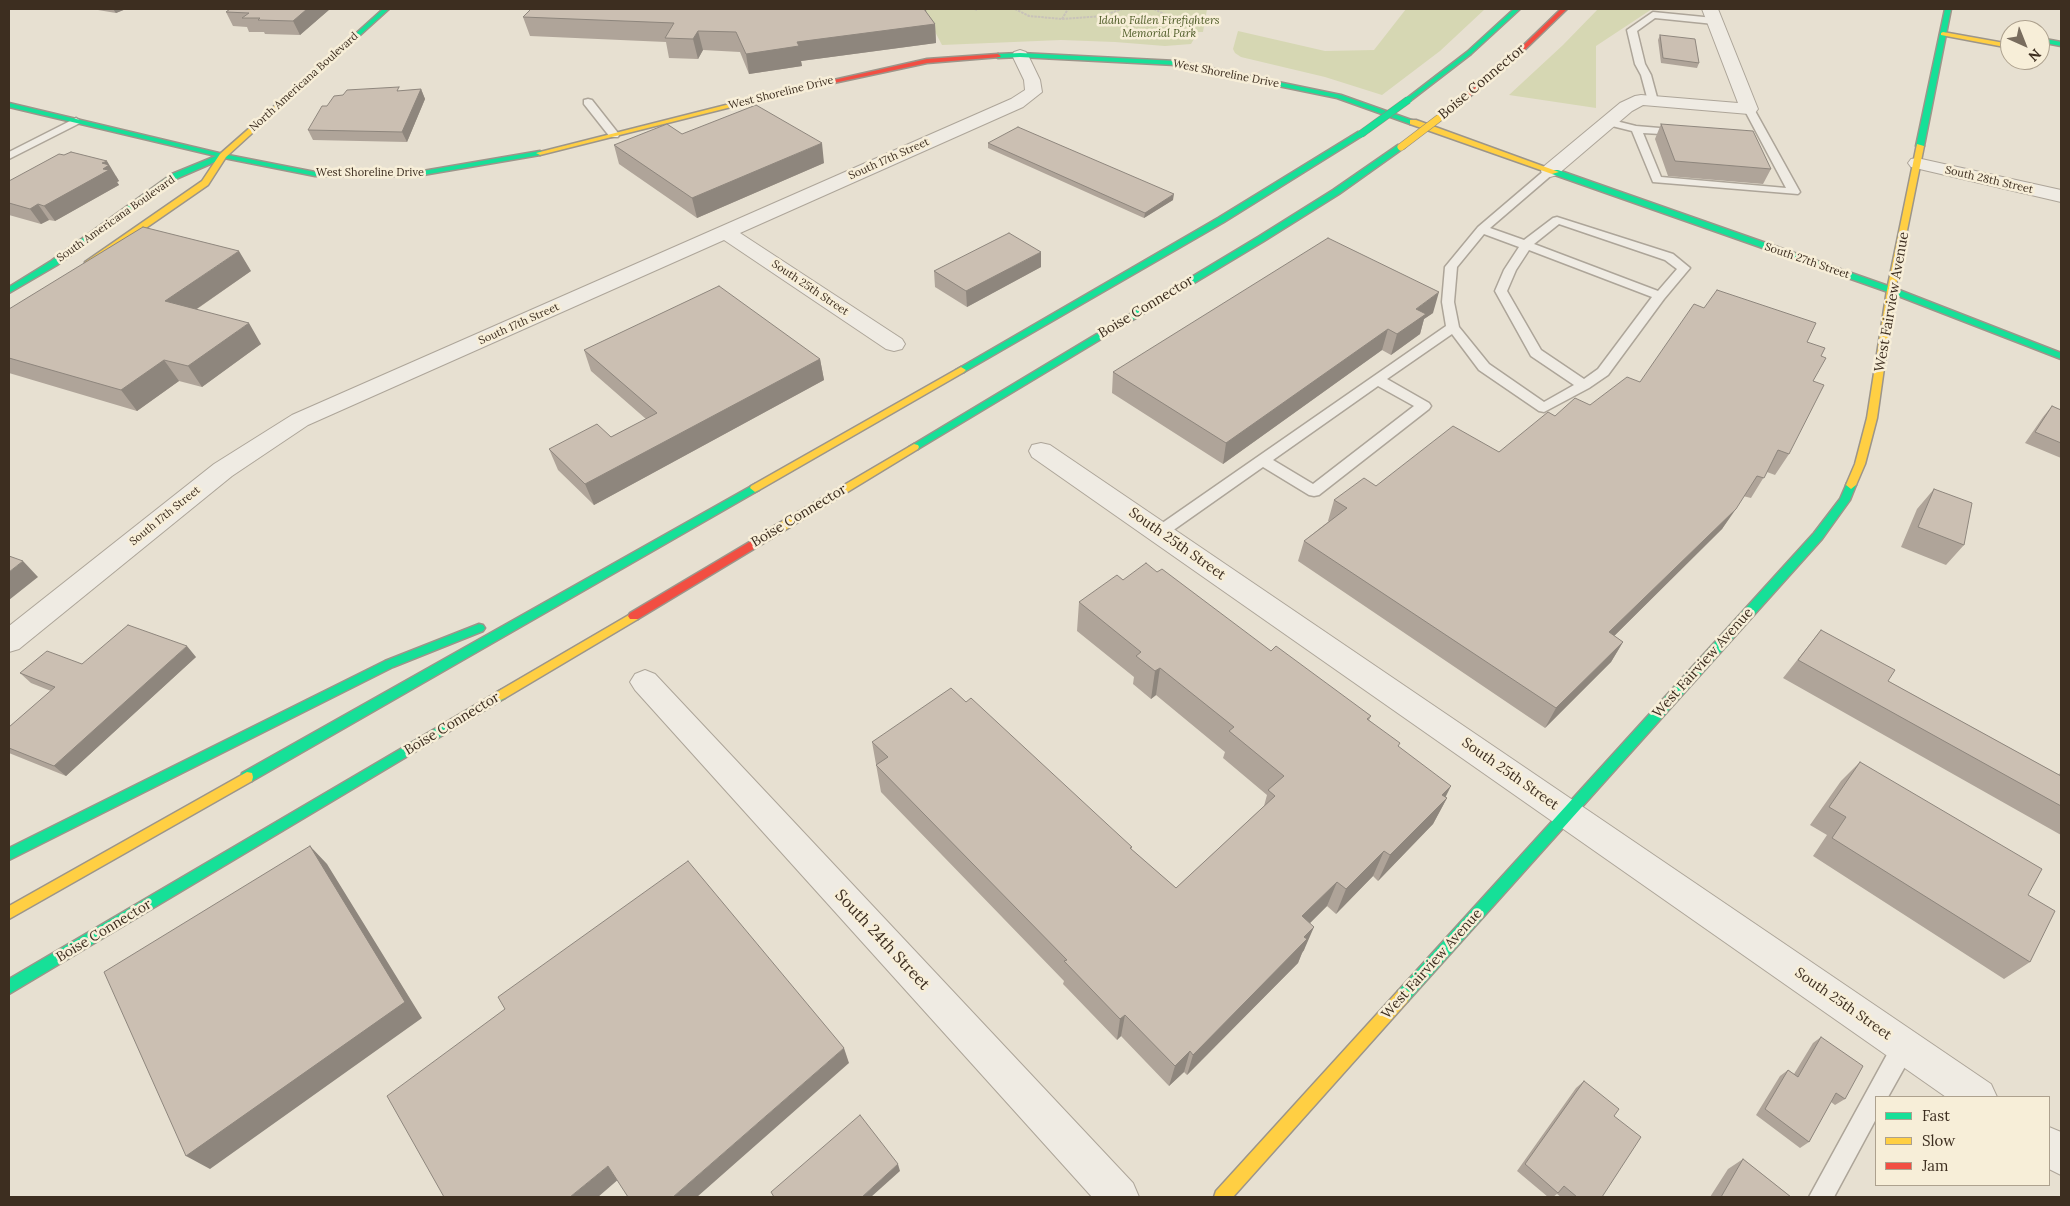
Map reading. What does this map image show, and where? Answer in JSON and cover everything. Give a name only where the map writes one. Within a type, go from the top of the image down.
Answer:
[{"type":"main road","name":"North Americana Boulevard","points":[[223,156],[386,9]]},
{"type":"main road","points":[[9,913],[1212,225],[1361,134],[1469,52],[1516,9]]},
{"type":"main road","name":"Boise Connector","points":[[9,987],[600,636],[1261,239],[1336,192],[1401,148],[1508,64],[1564,9]]},
{"type":"main road","name":"West Fairview Avenue","points":[[1222,1197],[1818,536],[1844,500],[1860,464],[1872,418],[1891,290],[1948,9]]},
{"type":"main road","points":[[1944,28],[2000,34]]},
{"type":"main road","points":[[1944,28],[2000,43]]},
{"type":"main road","name":"West Shoreline Drive","points":[[9,105],[223,156],[315,174],[417,174],[536,154],[871,72],[927,61],[1020,54],[1176,63],[1339,96],[1550,171]]},
{"type":"main road","name":"South Americana Boulevard","points":[[82,268],[205,183],[223,156]]},
{"type":"main road","name":"South Americana Boulevard","points":[[13,288],[54,263],[175,176],[223,156]]},
{"type":"main road","name":"South 27th Street","points":[[1550,171],[1891,290],[2061,356]]},
{"type":"main road","points":[[504,618],[576,589]]},
{"type":"main road","points":[[9,854],[389,664],[487,625]]},
{"type":"street","points":[[1550,171],[1626,107],[1641,100],[1749,109],[1712,15]]},
{"type":"street","name":"South 17th Street","points":[[9,641],[223,470],[300,420],[1017,102],[1034,92],[1032,80],[1020,54]]},
{"type":"street","name":"South 28th Street","points":[[1917,163],[2061,196]]},
{"type":"street","name":"South 25th Street","points":[[726,232],[894,344]]},
{"type":"street","name":"South 25th Street","points":[[1042,451],[1977,1096]]},
{"type":"street","name":"South 24th Street","points":[[646,682],[1119,1197]]},
{"type":"street","points":[[2050,1147],[2061,1155]]},
{"type":"lane","points":[[1653,101],[1646,75],[1640,64],[1632,30],[1653,16],[1712,15]]},
{"type":"lane","points":[[588,102],[614,134]]},
{"type":"lane","points":[[1636,129],[1657,180],[1794,192],[1749,109]]},
{"type":"lane","points":[[9,156],[76,121]]},
{"type":"lane","points":[[1608,122],[1636,129],[1692,133]]},
{"type":"lane","points":[[1748,137],[1766,138]]},
{"type":"lane","points":[[1550,171],[1482,229],[1451,267],[1448,302],[1453,327],[1484,367],[1544,408],[1584,385],[1603,372],[1660,296],[1684,268],[1669,257],[1557,220],[1526,246],[1510,270],[1501,291],[1536,353],[1584,385]]},
{"type":"lane","points":[[1482,229],[1660,296]]},
{"type":"lane","points":[[1160,532],[1453,327]]},
{"type":"lane","points":[[1263,461],[1314,491],[1424,406],[1378,380]]},
{"type":"lane","points":[[1877,1096],[1904,1046]]},
{"type":"lane","points":[[1821,1197],[1875,1099]]},
{"type":"path","points":[[1015,9],[1029,16],[1062,19],[1102,16],[1122,9]]},
{"type":"path","points":[[1062,19],[1068,9]]},
{"type":"path","points":[[1154,9],[1181,22]]},
{"type":"green space","name":"Idaho Fallen Firefighters Memorial Park","points":[[923,9],[1207,9],[1203,32],[1198,32],[1191,44],[1165,46],[1061,40],[942,45]]},
{"type":"green space","name":"Idaho Fallen Firefighters Memorial Park","points":[[1406,9],[1485,9],[1440,51],[1382,95],[1325,77],[1241,57],[1233,49],[1238,31],[1325,51],[1374,50]]},
{"type":"green space","points":[[1598,9],[1652,9],[1596,46],[1596,108],[1509,95],[1563,45]]},
{"type":"building","points":[[230,9],[307,9],[293,21],[242,18],[249,13],[226,12]]},
{"type":"building","points":[[531,9],[924,9],[935,24],[797,42],[799,46],[746,54],[736,32],[698,31],[693,39],[665,38],[674,23],[523,17]]},
{"type":"building","points":[[1660,35],[1695,39],[1699,63],[1663,58]]},
{"type":"building","points":[[399,87],[397,91],[421,89],[402,132],[308,130],[322,106],[327,106],[334,96],[343,95],[347,90]]},
{"type":"building","points":[[756,105],[822,143],[692,198],[614,145],[667,124],[682,134]]},
{"type":"building","points":[[1661,124],[1753,131],[1771,169],[1675,161]]},
{"type":"building","points":[[1018,127],[1174,194],[1145,213],[988,143]]},
{"type":"building","points":[[71,152],[107,161],[102,163],[109,165],[103,169],[109,170],[44,206],[38,204],[30,209],[9,203],[9,181],[59,154],[64,155]]},
{"type":"building","points":[[143,227],[239,251],[165,301],[249,323],[188,366],[164,360],[121,390],[9,358],[9,309]]},
{"type":"building","points":[[1009,233],[1041,252],[966,291],[934,271]]},
{"type":"building","points":[[1328,238],[1439,292],[1416,309],[1426,314],[1397,334],[1388,329],[1226,443],[1113,372]]},
{"type":"building","points":[[719,286],[820,359],[585,484],[549,449],[597,424],[611,437],[657,413],[584,350]]},
{"type":"building","points":[[1717,290],[1816,323],[1807,342],[1825,348],[1821,356],[1826,358],[1813,381],[1824,385],[1789,454],[1778,450],[1764,478],[1757,476],[1736,509],[1609,632],[1623,642],[1556,708],[1304,541],[1347,508],[1334,500],[1364,478],[1376,486],[1453,426],[1499,452],[1548,412],[1555,416],[1575,398],[1590,405],[1627,377],[1640,382],[1694,304],[1704,308]]},
{"type":"building","points":[[2052,406],[2061,410],[2061,443],[2035,432]]},
{"type":"building","points":[[1934,489],[1972,503],[1964,545],[1918,527]]},
{"type":"building","points":[[9,556],[23,561],[9,572]]},
{"type":"building","points":[[1146,563],[1157,572],[1162,569],[1271,651],[1276,646],[1371,716],[1367,719],[1400,743],[1398,746],[1451,786],[1442,795],[1447,798],[1390,855],[1384,851],[1346,889],[1337,882],[1302,916],[1314,927],[1304,937],[1307,939],[1193,1055],[1190,1051],[1175,1066],[1125,1015],[1120,1019],[1064,961],[1067,960],[876,765],[888,757],[872,742],[951,688],[966,702],[971,698],[1132,847],[1130,848],[1176,888],[1275,796],[1268,790],[1284,776],[1229,731],[1234,727],[1160,668],[1155,671],[1136,656],[1141,652],[1079,602],[1117,575],[1123,580]]},
{"type":"building","points":[[128,625],[187,646],[54,766],[9,748],[9,727],[55,687],[20,673],[47,651],[82,664]]},
{"type":"building","points":[[1821,630],[1895,670],[1888,681],[2061,776],[2061,806],[1798,660]]},
{"type":"building","points":[[1860,762],[2042,869],[2028,895],[2055,911],[2030,962],[1832,838],[1846,817],[1829,807]]},
{"type":"building","points":[[310,846],[405,1002],[186,1156],[104,972]]},
{"type":"building","points":[[688,861],[844,1048],[673,1197],[628,1197],[608,1166],[570,1197],[444,1197],[387,1096],[505,1009],[498,997]]},
{"type":"building","points":[[1821,1037],[1863,1066],[1845,1099],[1836,1093],[1809,1142],[1765,1109],[1788,1070],[1798,1077]]},
{"type":"building","points":[[1584,1081],[1619,1109],[1614,1116],[1641,1137],[1602,1197],[1577,1197],[1564,1186],[1558,1193],[1525,1164]]},
{"type":"building","points":[[860,1115],[898,1164],[862,1197],[774,1197],[771,1192]]},
{"type":"building","points":[[1743,1159],[1791,1197],[1721,1197]]},
{"type":"traffic: fast","points":[[304,83],[386,9]]},
{"type":"traffic: fast","points":[[1408,100],[1469,53],[1517,9]]},
{"type":"traffic: fast","points":[[1920,146],[1948,9]]},
{"type":"traffic: fast","points":[[2050,42],[2061,44]]},
{"type":"traffic: fast","points":[[998,56],[1020,55],[1176,63],[1339,96],[1413,122]]},
{"type":"traffic: fast","points":[[1361,134],[1408,100]]},
{"type":"traffic: fast","points":[[9,105],[223,156],[315,174],[417,174],[540,153]]},
{"type":"traffic: fast","points":[[961,370],[1221,220],[1361,134]]},
{"type":"traffic: fast","points":[[914,447],[1261,239],[1336,192],[1401,147]]},
{"type":"traffic: fast","points":[[9,290],[54,263],[175,176],[223,156]]},
{"type":"traffic: fast","points":[[1555,172],[1891,290],[2061,356]]},
{"type":"traffic: fast","points":[[1403,996],[1818,536],[1845,500],[1851,485]]},
{"type":"traffic: fast","points":[[247,777],[755,488]]},
{"type":"traffic: fast","points":[[9,854],[389,664],[479,628]]},
{"type":"traffic: fast","points":[[9,987],[501,695]]},
{"type":"traffic: slow","points":[[1943,34],[2000,44]]},
{"type":"traffic: slow","points":[[88,264],[205,183],[223,156],[304,83]]},
{"type":"traffic: slow","points":[[540,153],[801,88]]},
{"type":"traffic: slow","points":[[1401,147],[1447,112]]},
{"type":"traffic: slow","points":[[1413,122],[1555,172]]},
{"type":"traffic: slow","points":[[1851,485],[1860,464],[1872,418],[1891,290],[1920,146]]},
{"type":"traffic: slow","points":[[755,488],[961,370]]},
{"type":"traffic: slow","points":[[768,535],[914,447]]},
{"type":"traffic: slow","points":[[501,695],[634,616]]},
{"type":"traffic: slow","points":[[9,913],[247,777]]},
{"type":"traffic: slow","points":[[1222,1197],[1403,996]]},
{"type":"traffic: jam","points":[[1447,112],[1507,64],[1564,9]]},
{"type":"traffic: jam","points":[[801,88],[927,61],[998,56]]},
{"type":"traffic: jam","points":[[634,616],[768,535]]}]
